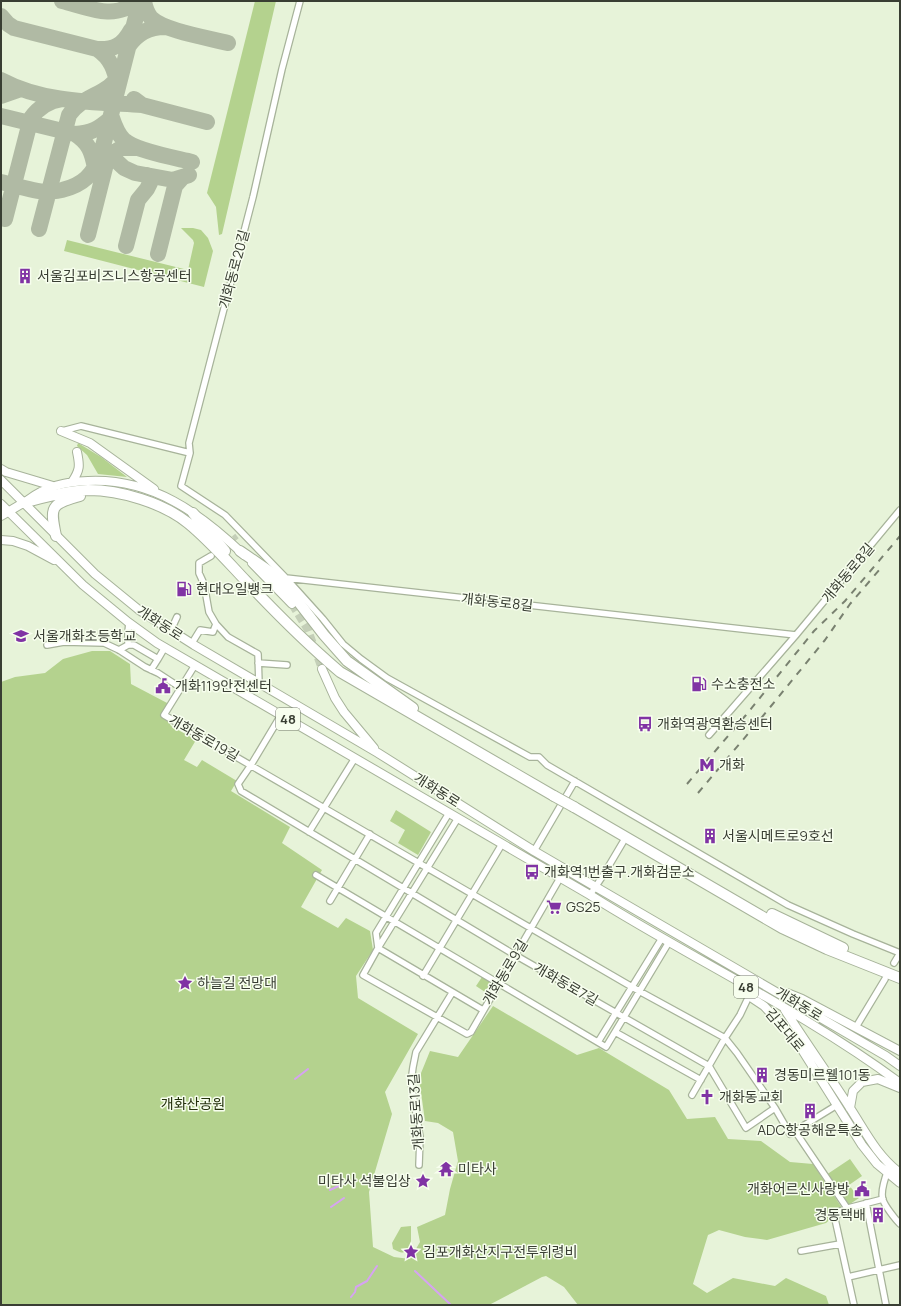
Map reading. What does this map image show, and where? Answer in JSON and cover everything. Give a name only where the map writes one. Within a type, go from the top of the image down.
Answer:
[{"type":"highway","points":[[23,503],[74,491],[98,491],[127,495],[143,500],[176,515],[188,523],[207,540],[282,620],[340,672],[575,805],[782,928],[827,949],[900,978]]},
{"type":"highway","points":[[56,536],[52,516],[53,510],[57,505],[98,491]]},
{"type":"highway","points":[[193,512],[227,553],[290,620],[318,647],[344,668],[555,794]]},
{"type":"highway","points":[[240,551],[272,573],[290,591],[328,640],[348,660],[419,713]]},
{"type":"highway","points":[[647,847],[741,898],[832,944],[897,968]]},
{"type":"main road","points":[[61,431],[96,447],[159,493],[193,512],[223,535],[292,604]]},
{"type":"main road","points":[[72,482],[78,474],[79,467],[77,452]]},
{"type":"main road","points":[[1,469],[6,472],[53,486]]},
{"type":"main road","name":"개화동로","points":[[1,480],[100,579],[139,610],[259,684],[378,753],[534,851],[761,982],[886,1056],[900,1066]]},
{"type":"main road","points":[[1,516],[40,491],[53,486],[72,482],[120,482],[159,493]]},
{"type":"main road","name":"개화동로","points":[[1,504],[83,586],[129,623],[165,648],[734,980],[783,1007],[872,1062],[900,1083]]},
{"type":"main road","points":[[1,540],[13,541],[28,546],[60,563]]},
{"type":"main road","points":[[322,669],[335,698],[344,712],[378,753]]},
{"type":"main road","points":[[621,914],[620,912],[622,910],[634,915],[640,913]]},
{"type":"main road","name":"김포대로","points":[[734,980],[749,996],[764,1006],[796,1040],[862,1145],[877,1164],[898,1172]]},
{"type":"main road","points":[[761,982],[802,999],[900,1051]]},
{"type":"main road","name":"김포대로","points":[[761,982],[783,1007],[850,1108],[888,1169],[900,1183]]},
{"type":"main road","points":[[850,1108],[853,1091],[862,1082],[878,1079],[900,1088]]},
{"type":"street","name":"개화동로20길","points":[[286,578],[240,534],[225,515],[181,486],[190,453],[189,443],[253,197],[282,69],[300,1]]},
{"type":"street","points":[[61,431],[81,426],[190,453]]},
{"type":"street","name":"개화동로8길","points":[[709,735],[796,635],[900,510]]},
{"type":"street","points":[[211,556],[199,563],[198,573],[204,584],[209,612],[216,624],[228,637],[258,654],[259,684]]},
{"type":"street","points":[[286,578],[323,619],[343,644],[387,678],[530,757],[540,757],[547,765],[788,905],[900,953],[897,968]]},
{"type":"street","name":"개화동로8길","points":[[286,578],[796,635]]},
{"type":"street","points":[[171,630],[177,617]]},
{"type":"street","name":"개화동로","points":[[128,645],[129,623]]},
{"type":"street","points":[[192,643],[200,630],[213,632],[216,624]]},
{"type":"street","points":[[47,646],[64,642],[104,643],[119,650],[181,688]]},
{"type":"street","points":[[119,650],[128,645],[134,645],[158,659]]},
{"type":"street","name":"개화동로","points":[[151,670],[165,648]]},
{"type":"street","points":[[258,663],[287,665]]},
{"type":"street","name":"개화동로19길","points":[[195,665],[164,715],[251,765]]},
{"type":"street","points":[[281,715],[238,784],[241,791],[457,920]]},
{"type":"street","points":[[309,832],[355,758]]},
{"type":"street","points":[[251,765],[632,987],[725,1038],[775,1108],[790,1134],[838,1105]]},
{"type":"street","points":[[534,851],[575,781]]},
{"type":"street","points":[[378,948],[376,932],[449,813]]},
{"type":"street","points":[[436,1017],[363,975],[458,818]]},
{"type":"street","points":[[330,901],[370,834]]},
{"type":"street","points":[[590,895],[622,842]]},
{"type":"street","points":[[423,976],[502,844]]},
{"type":"street","points":[[316,874],[606,1047],[669,942]]},
{"type":"street","name":"개화동로9길","points":[[436,1017],[467,1034],[471,1032],[560,878]]},
{"type":"street","name":"개화동로7길","points":[[457,920],[515,955],[709,1066]]},
{"type":"street","points":[[598,1042],[662,938]]},
{"type":"street","points":[[378,948],[423,976],[483,1010]]},
{"type":"street","points":[[856,1027],[885,979]]},
{"type":"street","name":"개화동로13길","points":[[419,1165],[420,1137],[411,1082],[413,1067],[416,1052],[452,992]]},
{"type":"street","points":[[692,1095],[740,1015],[749,996]]},
{"type":"street","points":[[615,1032],[701,1080]]},
{"type":"street","points":[[709,1066],[746,1128],[775,1108]]},
{"type":"street","points":[[795,1131],[847,1208]]},
{"type":"street","points":[[888,1169],[883,1199],[900,1224]]},
{"type":"street","points":[[854,1305],[835,1219],[840,1211],[847,1208],[883,1199]]},
{"type":"street","points":[[866,1203],[886,1305]]},
{"type":"street","points":[[801,1251],[840,1244]]},
{"type":"street","points":[[848,1277],[900,1265]]},
{"type":"green space","points":[[255,1],[276,1],[222,234],[219,235],[216,207],[207,193]]},
{"type":"green space","points":[[181,228],[201,230],[208,238],[213,251],[204,287],[64,251],[67,240],[188,270],[194,243],[193,240]]},
{"type":"green space","points":[[78,443],[101,457],[127,477],[98,474],[87,455],[77,446]]},
{"type":"green space","name":"개화산공원","points":[[92,651],[110,651],[130,664],[131,684],[169,704],[165,715],[171,726],[196,740],[184,760],[197,767],[202,760],[237,781],[231,791],[290,827],[282,843],[322,870],[301,907],[338,928],[346,918],[370,931],[373,950],[356,976],[358,998],[418,1034],[385,1092],[392,1114],[369,1192],[373,1247],[394,1257],[410,1259],[420,1242],[417,1227],[445,1215],[450,1189],[458,1161],[453,1132],[438,1123],[425,1121],[419,1078],[430,1051],[458,1057],[493,1006],[577,1055],[599,1048],[669,1090],[687,1119],[715,1117],[728,1139],[761,1141],[790,1162],[813,1164],[842,1208],[826,1223],[767,1240],[745,1237],[719,1230],[708,1235],[693,1284],[707,1293],[733,1278],[775,1286],[786,1278],[826,1296],[829,1305],[578,1305],[564,1287],[546,1276],[489,1305],[1,1305],[1,682],[15,677],[45,673],[63,659]]},
{"type":"green space","points":[[396,810],[431,832],[418,855],[398,843],[405,830],[390,821]]},
{"type":"green space","points":[[482,977],[491,983],[485,992],[476,986]]},
{"type":"green space","points":[[850,1159],[862,1176],[849,1185],[859,1198],[847,1206],[826,1175]]},
{"type":"green space","points":[[411,1226],[411,1247],[402,1252],[393,1249],[392,1243],[401,1227]]},
{"type":"waterway","points":[[295,1079],[308,1069]]},
{"type":"waterway","points":[[330,1190],[343,1184]]},
{"type":"waterway","points":[[331,1207],[344,1198]]},
{"type":"waterway","points":[[351,1297],[355,1292],[356,1287],[367,1281],[377,1266]]},
{"type":"waterway","points":[[415,1271],[451,1305]]},
{"type":"taxiway","points":[[62,1],[90,9],[109,12],[119,11],[135,1]]},
{"type":"taxiway","points":[[1,182],[52,192],[76,185],[91,173],[101,154],[140,1]]},
{"type":"taxiway","points":[[144,1],[148,14],[157,23],[176,30],[228,43]]},
{"type":"taxiway","points":[[1,16],[14,28],[97,49],[108,49],[117,46],[125,39],[131,30]]},
{"type":"taxiway","points":[[128,47],[135,38],[144,32],[154,28],[165,27]]},
{"type":"taxiway","points":[[97,49],[106,56],[112,65],[118,86]]},
{"type":"taxiway","points":[[39,229],[69,115],[74,108],[109,86],[120,74]]},
{"type":"taxiway","points":[[1,80],[17,88],[52,97],[88,102],[142,105]]},
{"type":"taxiway","points":[[1,96],[21,89]]},
{"type":"taxiway","points":[[5,219],[31,118],[44,105],[52,101],[62,99]]},
{"type":"taxiway","points":[[134,99],[142,105],[207,122]]},
{"type":"taxiway","points":[[111,115],[119,135],[129,144],[156,154],[192,162]]},
{"type":"taxiway","points":[[1,116],[75,134],[86,133],[94,130],[111,118]]},
{"type":"taxiway","points":[[75,134],[87,144],[93,157],[95,168]]},
{"type":"taxiway","points":[[88,235],[108,156],[121,148],[137,148]]},
{"type":"taxiway","points":[[109,154],[124,168],[135,173],[173,180],[189,175]]},
{"type":"taxiway","points":[[126,246],[138,200],[150,183],[147,175]]},
{"type":"taxiway","points":[[158,254],[175,186],[183,177]]},
{"type":"tunnel","points":[[227,544],[237,536]]},
{"type":"tunnel","points":[[292,604],[308,630],[322,669]]},
{"type":"railway","points":[[687,784],[746,715],[814,631],[845,601],[900,536]]},
{"type":"railway","points":[[698,793],[825,640],[850,604],[880,569]]},
{"type":"place","name":"서울김포비즈니스항공센터","points":[[25,276]]},
{"type":"place","name":"현대오일뱅크","points":[[184,589]]},
{"type":"place","name":"서울개화초등학교","points":[[21,636]]},
{"type":"place","name":"수소충전소","points":[[699,684]]},
{"type":"place","name":"개화119안전센터","points":[[163,686]]},
{"type":"place","name":"개화역광역환승센터","points":[[645,724]]},
{"type":"place","name":"개화","points":[[707,765]]},
{"type":"place","name":"서울시메트로9호선","points":[[710,836]]},
{"type":"place","name":"개화역1번출구.개화검문소","points":[[532,872]]},
{"type":"place","name":"GS25","points":[[554,907]]},
{"type":"place","name":"하늘길 전망대","points":[[185,983]]},
{"type":"place","name":"경동미르웰101동","points":[[762,1075]]},
{"type":"place","name":"개화동교회","points":[[707,1097]]},
{"type":"place","name":"ADC항공해운특송","points":[[810,1111]]},
{"type":"place","name":"미타사","points":[[446,1169]]},
{"type":"place","name":"미타사 석불입상","points":[[423,1181]]},
{"type":"place","name":"개화어르신사랑방","points":[[862,1189]]},
{"type":"place","name":"경동택배","points":[[878,1215]]},
{"type":"place","name":"김포개화산지구전투위령비","points":[[411,1252]]}]
